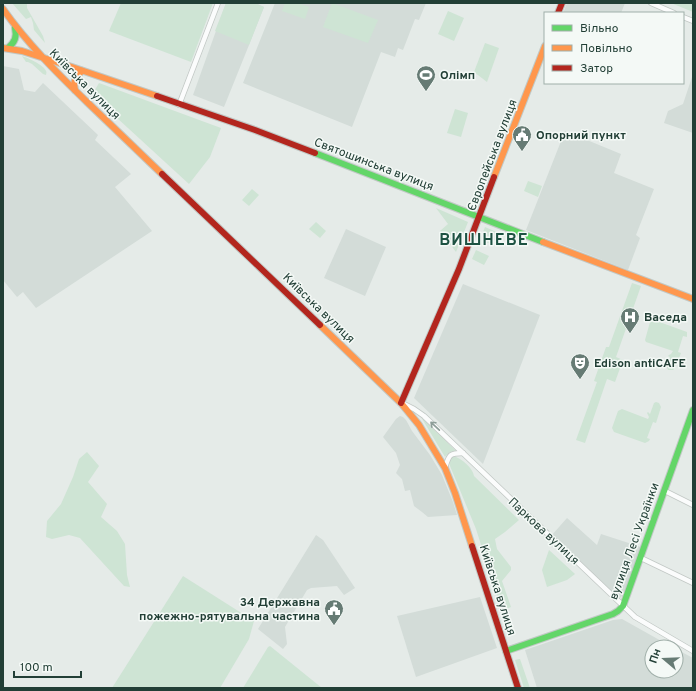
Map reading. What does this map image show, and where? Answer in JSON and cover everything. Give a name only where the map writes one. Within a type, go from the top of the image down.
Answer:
[{"type":"street","points":[[179,105],[218,3]]},
{"type":"street","points":[[651,3],[672,12]]},
{"type":"street","name":"Київська вулиця","points":[[3,9],[29,43],[75,90],[401,403],[419,425],[445,468],[466,525],[518,688]]},
{"type":"street","points":[[6,48],[16,40],[17,34],[15,26]]},
{"type":"street","name":"Святошинська вулиця","points":[[6,48],[44,58],[226,120],[300,147],[479,218],[693,299]]},
{"type":"street","name":"Європейська вулиця","points":[[401,403],[459,269],[544,49]]},
{"type":"street","points":[[75,90],[75,77],[82,71]]},
{"type":"street","name":"Паркова вулиця","points":[[401,403],[424,416],[634,617],[693,651]]},
{"type":"street","name":"вулиця Лесі Українки","points":[[506,651],[613,614],[623,606],[692,418],[693,410]]},
{"type":"street","points":[[445,468],[448,457],[452,454],[463,453]]},
{"type":"street","points":[[664,491],[693,505]]},
{"type":"street","points":[[641,558],[693,583]]},
{"type":"shaded area","points":[[226,3],[255,3],[264,7],[224,107],[193,95]]},
{"type":"shaded area","points":[[275,3],[426,3],[419,20],[415,19],[403,50],[398,48],[395,57],[381,52],[352,127],[243,83]]},
{"type":"shaded area","points":[[567,3],[625,3],[621,12],[563,12]]},
{"type":"shaded area","points":[[3,66],[19,69],[24,90],[35,92],[43,83],[98,135],[95,140],[131,174],[115,187],[152,231],[36,308],[23,292],[17,297],[3,280]]},
{"type":"shaded area","points":[[693,74],[693,133],[664,123],[668,111],[683,104]]},
{"type":"shaded area","points":[[565,131],[621,154],[614,173],[654,189],[636,235],[640,238],[628,270],[526,230]]},
{"type":"shaded area","points":[[346,229],[386,247],[365,296],[324,278]]},
{"type":"shaded area","points":[[463,284],[540,315],[483,464],[414,398]]},
{"type":"shaded area","points":[[400,416],[406,420],[442,475],[457,515],[428,517],[414,506],[410,490],[405,491],[402,479],[396,473],[400,465],[396,453],[383,437],[396,419]]},
{"type":"shaded area","points":[[567,518],[597,545],[601,534],[641,547],[623,595],[620,598],[552,535]]},
{"type":"shaded area","points":[[316,535],[323,540],[355,588],[344,595],[337,586],[311,588],[307,590],[285,627],[287,644],[283,649],[258,629]]},
{"type":"shaded area","points":[[480,597],[497,648],[416,677],[397,616]]},
{"type":"shaded area","points":[[622,619],[658,639],[644,639],[644,679],[684,679],[684,653],[693,658],[693,688],[537,688],[525,650],[613,620]]},
{"type":"green space","points":[[12,3],[27,3],[27,8],[43,36],[45,43],[34,30],[31,17],[26,19]]},
{"type":"green space","points":[[121,3],[213,3],[191,62],[109,31]]},
{"type":"green space","points":[[226,3],[255,3],[264,7],[249,45],[215,31]]},
{"type":"green space","points":[[285,3],[297,3],[309,7],[305,19],[282,11]]},
{"type":"green space","points":[[332,3],[378,20],[368,43],[323,27]]},
{"type":"green space","points":[[671,3],[693,3],[693,12]]},
{"type":"green space","points":[[448,11],[464,18],[454,41],[438,34]]},
{"type":"green space","points":[[485,43],[499,48],[487,82],[474,72]]},
{"type":"green space","points":[[22,56],[42,66],[46,71],[46,75],[32,64],[26,62]]},
{"type":"green space","points":[[99,83],[221,128],[210,157],[189,184],[92,95]]},
{"type":"green space","points":[[455,109],[468,113],[461,137],[447,133]]},
{"type":"green space","points":[[528,181],[542,186],[538,197],[524,191]]},
{"type":"green space","points":[[252,189],[259,195],[249,206],[242,200]]},
{"type":"green space","points":[[436,208],[468,222],[456,252],[440,231],[448,224]]},
{"type":"green space","points":[[316,222],[326,231],[320,238],[309,229]]},
{"type":"green space","points":[[485,227],[506,236],[477,247]]},
{"type":"green space","points":[[476,250],[489,256],[484,265],[472,259]]},
{"type":"green space","points":[[632,283],[641,286],[616,357],[623,360],[615,382],[607,379],[585,443],[576,440],[597,382],[594,381],[606,347],[609,347]]},
{"type":"green space","points":[[654,320],[687,332],[687,337],[683,336],[678,352],[681,353],[673,370],[668,370],[667,367],[670,357],[668,356],[673,351],[646,342],[645,340],[650,322]]},
{"type":"green space","points":[[654,403],[659,403],[661,407],[656,423],[653,422],[647,438],[650,439],[649,441],[645,443],[614,432],[612,428],[618,411],[622,409],[648,419],[649,417],[647,413],[648,412],[650,414]]},
{"type":"green space","points":[[421,417],[456,451],[450,452],[445,457]]},
{"type":"green space","points":[[87,452],[99,466],[88,482],[107,504],[101,517],[117,531],[125,544],[127,575],[130,587],[124,586],[80,538],[69,535],[52,539],[46,537],[47,521],[61,504],[79,459]]},
{"type":"green space","points":[[454,456],[467,464],[472,470],[474,476],[519,520],[495,539],[497,549],[511,567],[511,570],[502,581],[511,607],[503,610],[500,605],[476,529],[450,466],[449,460]]},
{"type":"green space","points":[[549,550],[575,574],[567,580],[547,587],[542,570]]},
{"type":"green space","points":[[183,576],[254,621],[249,639],[220,688],[112,688]]},
{"type":"green space","points":[[270,646],[322,688],[243,688]]},
{"type":"green space","points":[[520,659],[530,688],[524,688],[515,660]]},
{"type":"traffic: fast","points":[[8,48],[15,39],[15,28]]},
{"type":"traffic: fast","points":[[315,153],[543,242]]},
{"type":"traffic: fast","points":[[506,651],[613,614],[623,606],[693,410]]},
{"type":"traffic: slow","points":[[3,9],[32,46],[54,69],[162,174]]},
{"type":"traffic: slow","points":[[3,48],[22,51],[157,96]]},
{"type":"traffic: slow","points":[[494,177],[544,49]]},
{"type":"traffic: slow","points":[[75,90],[75,79],[82,71]]},
{"type":"traffic: slow","points":[[543,242],[693,299]]},
{"type":"traffic: slow","points":[[320,325],[401,403],[419,425],[445,468],[455,493],[472,546]]},
{"type":"traffic: jam","points":[[558,12],[562,3]]},
{"type":"traffic: jam","points":[[157,96],[255,130],[315,153]]},
{"type":"traffic: jam","points":[[162,174],[320,325]]},
{"type":"traffic: jam","points":[[401,403],[459,269],[494,177]]},
{"type":"traffic: jam","points":[[472,546],[518,688]]},
{"type":"place","name":"Олімп","points":[[426,92]]},
{"type":"place","name":"Опорний пункт","points":[[522,152]]},
{"type":"place","name":"Васеда","points":[[630,334]]},
{"type":"place","name":"Edison antiCAFE","points":[[580,380]]},
{"type":"place","name":"34 Державна пожежно-рятувальна частина","points":[[334,626]]},
{"type":"district","name":"ВИШНЕВЕ","points":[[484,239]]}]
